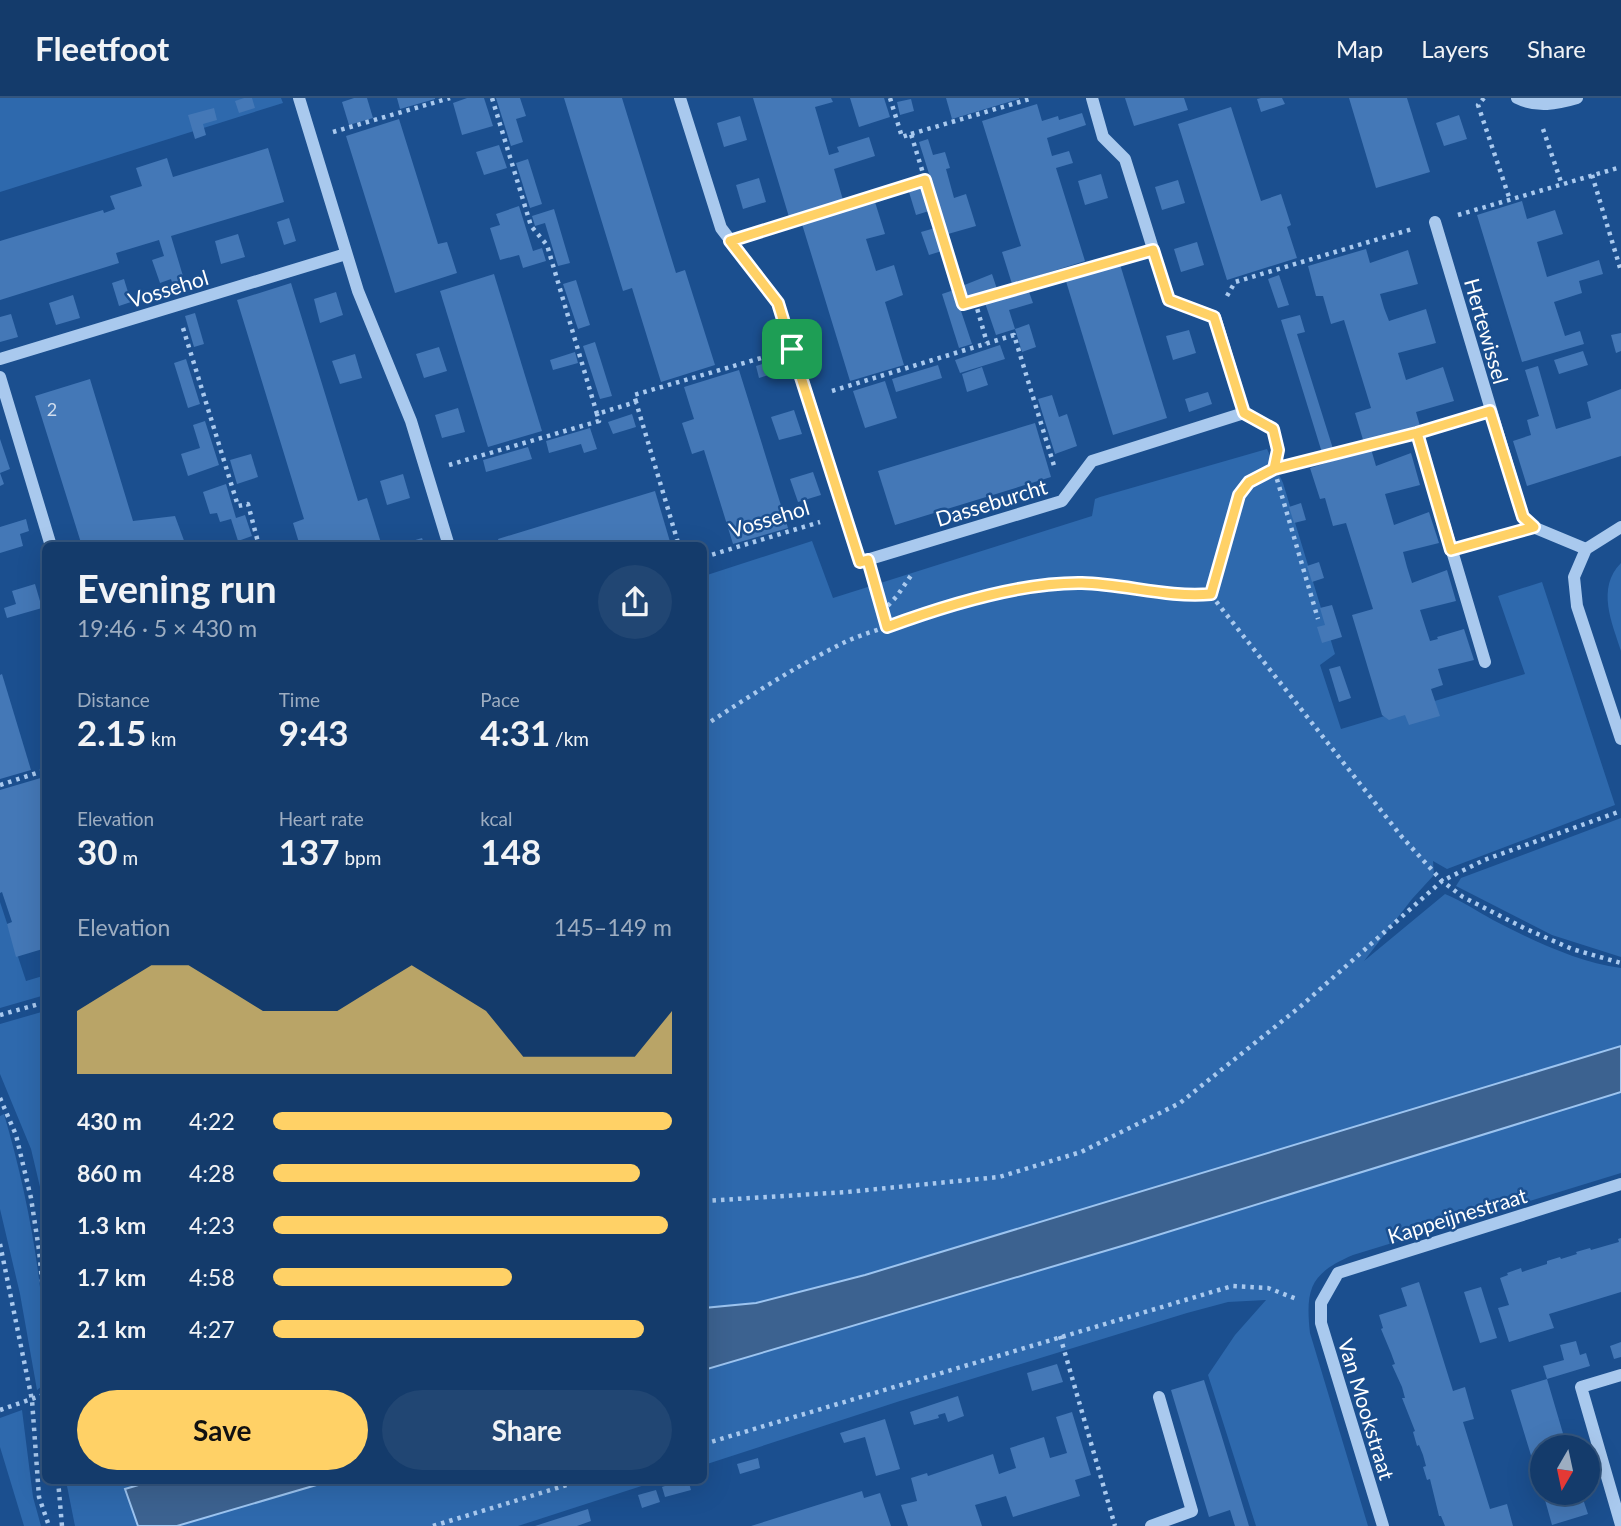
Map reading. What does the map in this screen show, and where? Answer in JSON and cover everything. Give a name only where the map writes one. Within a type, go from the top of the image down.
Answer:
[{"type":"street","points":[[299,98],[358,291],[411,421],[448,542]]},
{"type":"street","points":[[680,98],[720,228],[778,303],[860,562],[868,560]]},
{"type":"street","points":[[1092,98],[1103,137],[1125,159],[1169,300],[1214,317],[1244,413]]},
{"type":"street","points":[[1517,98],[1535,104],[1555,105],[1577,98]]},
{"type":"street","name":"Hertewissel","points":[[1435,222],[1523,517],[1534,527]]},
{"type":"street","name":"Vossehol","points":[[0,359],[346,254]]},
{"type":"street","points":[[0,377],[4,405],[50,542]]},
{"type":"street","name":"Dasseburcht","points":[[868,560],[1062,501],[1092,461],[1244,413]]},
{"type":"street","points":[[1417,433],[1485,662]]},
{"type":"street","points":[[1451,550],[1534,527],[1586,549]]},
{"type":"street","points":[[1621,527],[1586,549],[1574,577],[1577,606],[1621,739]]},
{"type":"street","name":"Kappeijnestraat","points":[[1321,1303],[1338,1273],[1621,1184]]},
{"type":"street","name":"Van Mookstraat","points":[[1321,1303],[1321,1323],[1325,1338],[1383,1526]]},
{"type":"street","points":[[1621,1375],[1581,1387],[1621,1525]]},
{"type":"street","points":[[1151,1526],[1192,1511],[1159,1397]]},
{"type":"path","points":[[312,138],[450,98]]},
{"type":"path","points":[[427,472],[598,421],[547,245],[531,226],[492,98]]},
{"type":"path","points":[[890,98],[902,137],[1033,98]]},
{"type":"path","points":[[1484,98],[1478,105],[1510,200]]},
{"type":"path","points":[[1535,104],[1562,185]]},
{"type":"path","points":[[911,134],[963,304],[1153,250]]},
{"type":"path","points":[[1591,175],[1621,271]]},
{"type":"path","points":[[730,241],[925,180]]},
{"type":"path","points":[[975,301],[987,343]]},
{"type":"path","points":[[176,305],[238,506],[248,504],[258,542]]},
{"type":"path","points":[[808,398],[1014,335],[1055,471],[1075,483]]},
{"type":"path","points":[[678,542],[634,395],[792,349]]},
{"type":"path","points":[[597,414],[636,402]]},
{"type":"path","points":[[1211,594],[1239,495],[1249,482],[1274,469],[1417,433],[1490,411]]},
{"type":"path","points":[[1244,413],[1273,429],[1278,450],[1274,469],[1318,619]]},
{"type":"path","name":"Vossehol","points":[[707,556],[845,515]]},
{"type":"path","points":[[883,612],[921,560],[926,542]]},
{"type":"path","points":[[868,560],[887,627]]},
{"type":"path","points":[[707,724],[770,682],[844,642],[929,612],[1021,589],[1080,583],[1128,587],[1188,597],[1211,594]]},
{"type":"path","points":[[1211,594],[1402,837],[1442,881],[1463,897],[1524,928],[1572,948],[1621,962]]},
{"type":"path","points":[[0,785],[42,771]]},
{"type":"path","points":[[707,1201],[847,1192],[999,1177],[1081,1152],[1180,1103],[1301,1006],[1442,881],[1484,860],[1621,811]]},
{"type":"path","points":[[0,1015],[42,1003]]},
{"type":"path","points":[[0,1098],[16,1135],[31,1198],[42,1280]]},
{"type":"path","points":[[0,1244],[32,1400],[39,1497],[49,1526]]},
{"type":"path","points":[[707,1443],[1232,1286],[1268,1288],[1296,1299],[1321,1303]]},
{"type":"path","points":[[1060,1336],[1115,1526]]},
{"type":"path","points":[[0,1410],[42,1396]]},
{"type":"path","points":[[58,1484],[62,1526]]},
{"type":"path","points":[[433,1526],[570,1484]]},
{"type":"shaded area","points":[[0,98],[281,98],[283,103],[0,192]]},
{"type":"shaded area","points":[[1267,449],[1283,483],[1335,654],[1320,665],[1341,729],[1525,674],[1498,596],[1542,582],[1615,805],[1447,869],[1433,861],[1434,875],[1364,961],[1445,894],[1508,928],[1555,949],[1588,961],[1621,968],[1621,1046],[865,1275],[756,1303],[707,1308],[707,575],[812,541],[833,598],[1092,516],[1095,499]]},
{"type":"shaded area","points":[[1621,563],[1621,651],[1610,617],[1608,594],[1613,573]]},
{"type":"shaded area","points":[[1621,818],[1621,957],[1552,935],[1456,886],[1461,878]]},
{"type":"shaded area","points":[[0,902],[26,981],[42,976],[42,996],[0,1008]]},
{"type":"shaded area","points":[[42,1012],[42,1195],[31,1149],[0,1074],[0,1024]]},
{"type":"shaded area","points":[[1621,1046],[1621,1092],[1132,1243],[707,1369],[707,1308],[756,1303],[865,1275]]},
{"type":"shaded area","points":[[1621,1092],[1621,1173],[1353,1255],[1328,1268],[1314,1284],[1309,1304],[1310,1333],[1368,1526],[1256,1526],[1208,1375],[1235,1335],[1266,1300],[1228,1302],[1187,1313],[900,1401],[707,1464],[707,1369],[1132,1243]]},
{"type":"shaded area","points":[[4,1114],[21,1179],[39,1281],[42,1306],[42,1386],[37,1390],[20,1294],[0,1209],[0,1116]]},
{"type":"shaded area","points":[[22,1410],[33,1497],[41,1526],[24,1526],[0,1447],[0,1418]]},
{"type":"shaded area","points":[[67,1484],[142,1484],[125,1489],[138,1526],[75,1526]]},
{"type":"shaded area","points":[[142,1484],[320,1484],[177,1526],[138,1526],[125,1489]]},
{"type":"shaded area","points":[[320,1484],[648,1484],[518,1526],[177,1526]]},
{"type":"building","points":[[252,98],[255,108],[239,113],[235,101]]},
{"type":"building","points":[[367,98],[373,118],[349,125],[342,102]]},
{"type":"building","points":[[397,98],[435,98],[435,99],[400,109]]},
{"type":"building","points":[[467,98],[484,98],[493,126],[462,135],[453,103]]},
{"type":"building","points":[[496,98],[520,98],[526,116],[516,119],[523,142],[511,146]]},
{"type":"building","points":[[564,98],[622,98],[676,273],[685,270],[715,365],[661,382],[632,288],[623,291]]},
{"type":"building","points":[[753,98],[831,98],[833,102],[815,107],[829,155],[839,152],[837,147],[869,137],[875,156],[834,169],[843,200],[789,217]]},
{"type":"building","points":[[850,98],[884,98],[890,117],[859,127]]},
{"type":"building","points":[[946,98],[1019,98],[1019,99],[952,119]]},
{"type":"building","points":[[1125,98],[1184,98],[1188,110],[1134,126]]},
{"type":"building","points":[[1282,98],[1285,104],[1261,112],[1257,99]]},
{"type":"building","points":[[1349,98],[1407,98],[1430,172],[1376,188]]},
{"type":"building","points":[[911,99],[914,111],[900,115],[897,102]]},
{"type":"building","points":[[1037,104],[1042,121],[1058,116],[1059,120],[1082,113],[1086,125],[1047,138],[1052,156],[1069,151],[1073,163],[1056,168],[1085,261],[1012,284],[1002,252],[1021,246],[982,121]]},
{"type":"building","points":[[1231,107],[1261,201],[1281,194],[1291,225],[1287,227],[1297,258],[1227,280],[1178,124]]},
{"type":"building","points":[[214,108],[217,120],[203,124],[206,135],[195,139],[188,115]]},
{"type":"building","points":[[1459,115],[1467,139],[1444,146],[1436,123]]},
{"type":"building","points":[[740,116],[747,140],[724,147],[717,123]]},
{"type":"building","points":[[399,119],[438,244],[447,242],[457,273],[395,293],[346,136]]},
{"type":"building","points":[[928,139],[933,155],[945,152],[950,168],[946,169],[954,198],[966,194],[976,226],[948,234],[919,142]]},
{"type":"building","points":[[499,145],[507,168],[484,175],[476,152]]},
{"type":"building","points":[[268,148],[284,202],[171,236],[186,286],[174,289],[171,279],[160,283],[152,260],[164,256],[159,240],[116,253],[119,263],[0,300],[0,241],[103,210],[104,213],[115,209],[110,196],[142,186],[136,168],[167,158],[173,177]]},
{"type":"building","points":[[528,159],[542,204],[530,208],[516,163]]},
{"type":"building","points":[[1101,174],[1108,198],[1085,205],[1078,181]]},
{"type":"building","points":[[759,178],[766,202],[743,209],[736,185]]},
{"type":"building","points":[[1178,180],[1185,203],[1162,210],[1155,187]]},
{"type":"building","points":[[922,188],[929,211],[916,215],[909,192]]},
{"type":"building","points":[[1522,201],[1527,219],[1555,210],[1563,234],[1537,242],[1547,277],[1599,260],[1603,274],[1579,281],[1582,293],[1554,302],[1565,336],[1580,331],[1584,344],[1522,362],[1477,215]]},
{"type":"building","points":[[875,202],[885,234],[866,239],[876,271],[894,265],[903,295],[885,302],[904,365],[850,381],[802,224]]},
{"type":"building","points":[[519,206],[533,251],[542,248],[546,261],[523,268],[519,255],[500,260],[490,228],[500,225],[496,214]]},
{"type":"building","points":[[554,209],[570,263],[558,266],[545,223],[535,226],[532,216]]},
{"type":"building","points":[[289,218],[296,241],[284,245],[277,222]]},
{"type":"building","points":[[935,228],[942,251],[929,255],[921,232]]},
{"type":"building","points":[[238,234],[245,257],[221,264],[215,241]]},
{"type":"building","points":[[1197,242],[1204,265],[1181,272],[1174,249]]},
{"type":"building","points":[[1366,249],[1370,263],[1408,250],[1418,284],[1380,294],[1384,308],[1389,321],[1426,309],[1436,343],[1398,353],[1406,380],[1443,367],[1454,401],[1416,412],[1420,426],[1364,443],[1355,413],[1371,408],[1344,320],[1331,324],[1323,296],[1316,296],[1308,266]]},
{"type":"building","points":[[1119,261],[1167,418],[1113,435],[1065,278]]},
{"type":"building","points":[[494,274],[542,431],[488,447],[440,291]]},
{"type":"building","points":[[992,274],[997,289],[967,298],[962,286]]},
{"type":"building","points":[[1279,275],[1289,305],[1278,308],[1268,279]]},
{"type":"building","points":[[124,279],[131,302],[119,306],[112,283]]},
{"type":"building","points":[[576,280],[590,325],[578,329],[563,284]]},
{"type":"building","points":[[291,283],[358,501],[367,498],[381,542],[299,542],[293,523],[304,519],[237,300]]},
{"type":"building","points":[[1028,289],[1033,303],[1009,310],[1015,329],[996,335],[985,303]]},
{"type":"building","points":[[954,290],[972,344],[959,348],[942,294]]},
{"type":"building","points":[[336,292],[343,315],[320,323],[314,299]]},
{"type":"building","points":[[73,295],[80,318],[56,325],[49,303]]},
{"type":"building","points":[[195,313],[204,344],[194,347],[185,316]]},
{"type":"building","points":[[11,314],[18,337],[0,342],[0,317]]},
{"type":"building","points":[[1300,315],[1305,332],[1297,334],[1334,452],[1323,456],[1281,320]]},
{"type":"building","points":[[1029,324],[1036,347],[1022,352],[1015,329]]},
{"type":"building","points":[[1189,330],[1196,353],[1173,360],[1166,336]]},
{"type":"building","points":[[1621,333],[1621,351],[1616,353],[1611,335]]},
{"type":"building","points":[[595,342],[612,396],[600,399],[583,346]]},
{"type":"building","points":[[1000,345],[1005,359],[960,373],[955,360]]},
{"type":"building","points":[[439,347],[447,371],[424,378],[416,354]]},
{"type":"building","points":[[1583,351],[1588,365],[1559,374],[1554,360]]},
{"type":"building","points":[[575,352],[578,363],[553,370],[550,360]]},
{"type":"building","points":[[355,354],[362,378],[340,384],[332,361]]},
{"type":"building","points":[[186,359],[200,404],[188,408],[174,363]]},
{"type":"building","points":[[778,359],[782,371],[759,378],[756,366]]},
{"type":"building","points":[[938,365],[942,378],[896,392],[892,379]]},
{"type":"building","points":[[1538,366],[1556,429],[1591,418],[1587,402],[1621,389],[1621,456],[1527,486],[1513,441],[1531,435],[1527,420],[1539,416],[1525,370]]},
{"type":"building","points":[[982,367],[988,385],[967,392],[962,374]]},
{"type":"building","points":[[739,370],[788,528],[733,544],[704,450],[692,454],[682,423],[694,419],[684,387]]},
{"type":"building","points":[[90,379],[133,521],[175,516],[185,542],[81,542],[35,396]]},
{"type":"building","points":[[885,381],[897,418],[865,428],[853,391]]},
{"type":"building","points":[[1208,392],[1212,404],[1189,412],[1185,399]]},
{"type":"building","points":[[1052,395],[1059,417],[1067,414],[1077,446],[1055,454],[1038,399]]},
{"type":"building","points":[[458,408],[465,432],[442,438],[435,415]]},
{"type":"building","points":[[794,410],[802,434],[779,440],[771,417]]},
{"type":"building","points":[[632,414],[636,427],[613,434],[608,422]]},
{"type":"building","points":[[205,421],[219,465],[188,476],[181,454],[200,448],[193,425]]},
{"type":"building","points":[[1035,423],[1051,477],[895,525],[878,471]]},
{"type":"building","points":[[590,428],[597,449],[584,453],[581,444],[549,453],[546,441]]},
{"type":"building","points":[[0,439],[10,469],[0,473]]},
{"type":"building","points":[[528,447],[532,459],[486,472],[483,460]]},
{"type":"building","points":[[1371,449],[1376,466],[1411,453],[1420,485],[1385,494],[1394,525],[1429,512],[1439,543],[1403,552],[1407,567],[1412,583],[1447,570],[1456,601],[1420,610],[1430,641],[1464,629],[1474,660],[1438,669],[1443,685],[1431,689],[1440,716],[1409,725],[1405,715],[1389,720],[1382,715],[1352,615],[1373,609],[1346,523],[1333,526],[1325,498],[1320,499],[1310,468]]},
{"type":"building","points":[[251,454],[258,477],[237,484],[230,460]]},
{"type":"building","points":[[813,472],[821,495],[798,502],[790,479]]},
{"type":"building","points":[[403,474],[410,498],[387,505],[380,481]]},
{"type":"building","points":[[226,484],[236,518],[245,515],[252,536],[238,541],[231,519],[220,522],[217,513],[210,514],[203,492]]},
{"type":"building","points":[[655,491],[670,542],[499,542],[498,539]]},
{"type":"building","points":[[1301,503],[1306,520],[1294,523],[1289,507]]},
{"type":"building","points":[[26,519],[29,531],[20,534],[23,546],[0,553],[0,527]]},
{"type":"building","points":[[1319,562],[1324,578],[1312,582],[1307,566]]},
{"type":"building","points":[[35,584],[42,608],[7,618],[4,608],[16,604],[12,591]]},
{"type":"building","points":[[1332,605],[1342,637],[1322,643],[1317,627],[1325,625],[1320,608]]},
{"type":"building","points":[[1340,666],[1351,698],[1339,702],[1329,669]]},
{"type":"building","points":[[2,674],[31,770],[0,779],[0,675]]},
{"type":"building","points":[[42,778],[42,949],[16,957],[7,924],[12,922],[2,892],[0,893],[0,790]]},
{"type":"building","points":[[1621,1238],[1621,1292],[1549,1314],[1554,1328],[1509,1342],[1498,1308],[1509,1305],[1500,1278],[1521,1268],[1522,1272],[1547,1264],[1547,1261],[1577,1254],[1576,1252],[1619,1242],[1618,1239]]},
{"type":"building","points":[[1419,1282],[1453,1391],[1465,1387],[1474,1419],[1463,1422],[1490,1509],[1507,1504],[1513,1526],[1445,1526],[1439,1516],[1430,1479],[1427,1480],[1423,1467],[1426,1466],[1423,1455],[1419,1445],[1417,1446],[1413,1432],[1415,1431],[1402,1398],[1405,1398],[1392,1365],[1395,1364],[1381,1329],[1383,1328],[1379,1315],[1407,1306],[1401,1288]]},
{"type":"building","points":[[1481,1287],[1497,1338],[1480,1343],[1464,1292]]},
{"type":"building","points":[[1576,1341],[1580,1355],[1586,1353],[1590,1366],[1547,1379],[1543,1366],[1564,1360],[1560,1345]]},
{"type":"building","points":[[1621,1342],[1621,1357],[1614,1359],[1610,1346]]},
{"type":"building","points":[[1057,1364],[1063,1382],[1032,1391],[1027,1373]]},
{"type":"building","points":[[1547,1379],[1563,1435],[1530,1435],[1530,1452],[1511,1390]]},
{"type":"building","points":[[1204,1380],[1249,1526],[1235,1526],[1230,1510],[1209,1517],[1171,1390]]},
{"type":"building","points":[[958,1396],[964,1416],[948,1422],[945,1413],[938,1415],[939,1418],[914,1425],[910,1412]]},
{"type":"building","points":[[1072,1412],[1091,1475],[1075,1480],[1080,1496],[1013,1517],[1006,1496],[975,1505],[982,1526],[908,1526],[901,1505],[917,1501],[911,1478],[927,1473],[928,1476],[993,1454],[999,1474],[1016,1468],[1010,1448],[1044,1437],[1050,1458],[1067,1453],[1056,1417]]},
{"type":"building","points":[[885,1419],[900,1469],[876,1476],[865,1437],[844,1443],[840,1433]]},
{"type":"building","points":[[758,1458],[760,1468],[740,1474],[737,1464]]},
{"type":"building","points":[[689,1484],[691,1490],[665,1497],[662,1487]]},
{"type":"building","points":[[656,1490],[660,1502],[642,1508],[638,1495]]},
{"type":"building","points":[[862,1491],[864,1498],[880,1493],[891,1526],[751,1526]]},
{"type":"building","points":[[1546,1505],[1585,1505],[1588,1514],[1552,1525]]},
{"type":"building","points":[[588,1509],[591,1521],[577,1526],[535,1526]]},
{"type":"route","points":[[792,349],[778,303],[730,241],[925,180],[963,304],[1153,250],[1169,300],[1214,317],[1244,413],[1273,429],[1278,450],[1274,469],[1346,451],[1417,433],[1451,550],[1534,527],[1523,517],[1490,411],[1417,433],[1274,469],[1249,482],[1239,495],[1211,594],[1188,597],[1128,587],[1080,583],[1021,589],[929,612],[887,627],[868,560],[860,562],[792,349]]}]
